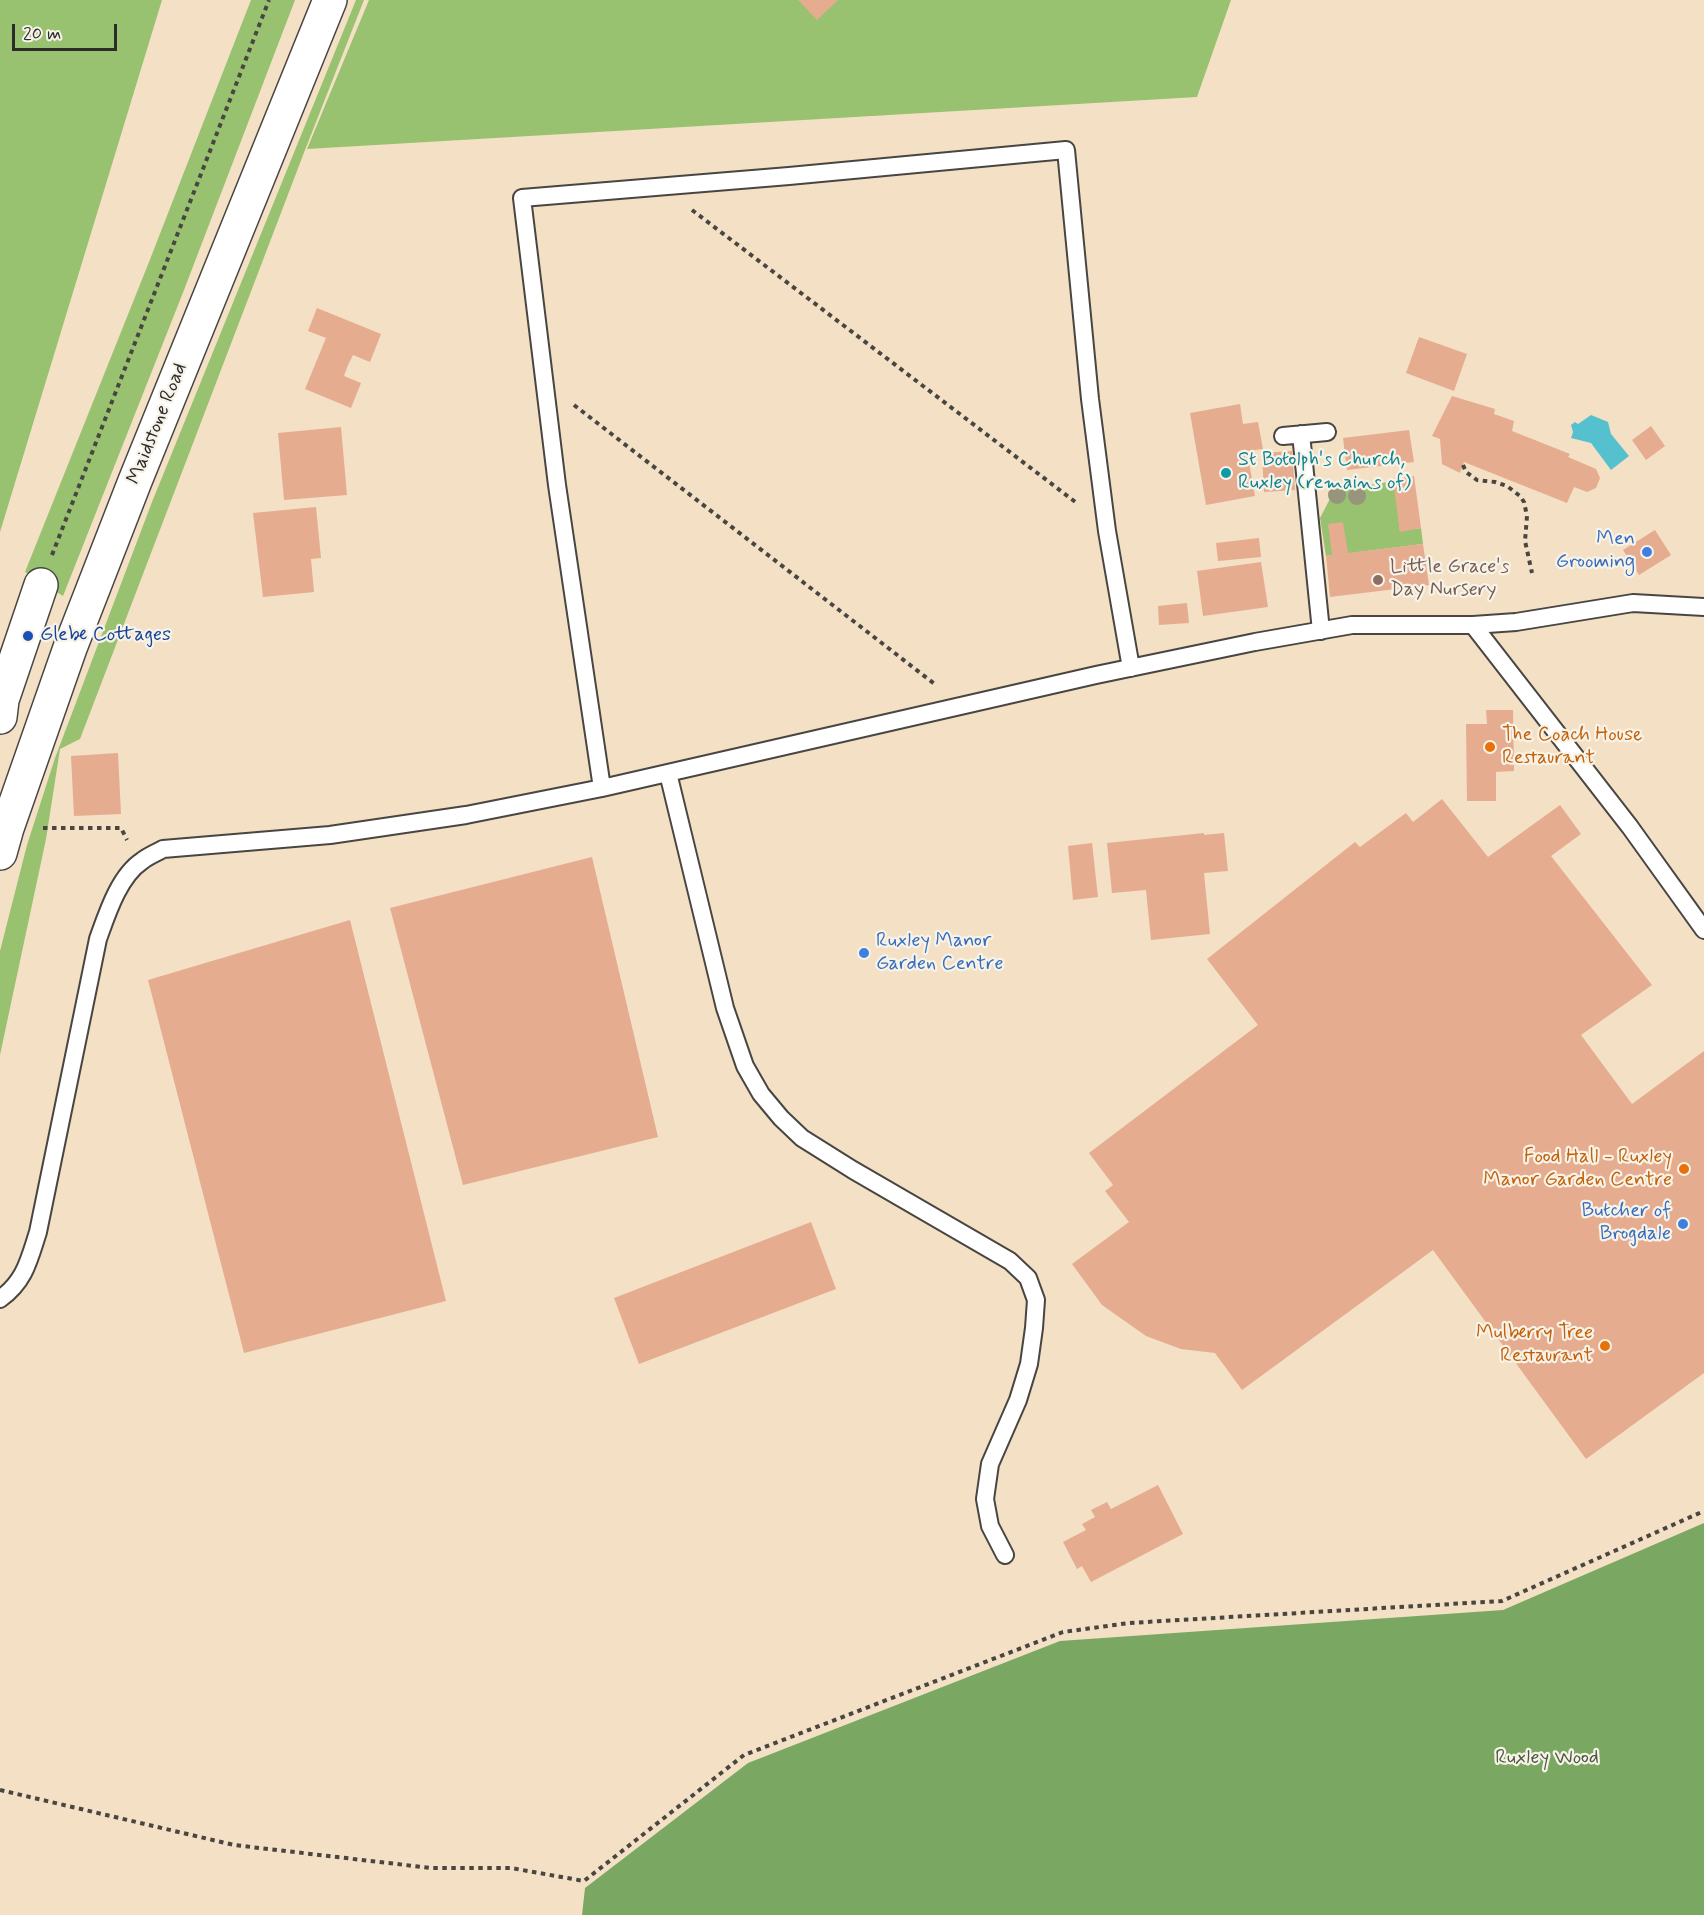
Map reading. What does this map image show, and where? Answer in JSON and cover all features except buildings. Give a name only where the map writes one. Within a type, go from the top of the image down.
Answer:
[{"type":"main road","name":"Maidstone Road","points":[[3,841],[70,648],[135,481],[330,0]]},
{"type":"main road","points":[[37,742],[0,718],[2,700],[41,585]]},
{"type":"lane","points":[[602,788],[558,485],[522,198],[1066,150],[1090,399],[1106,525],[1131,668]]},
{"type":"lane","points":[[1283,436],[1327,432]]},
{"type":"lane","points":[[1301,434],[1321,631]]},
{"type":"lane","points":[[0,1299],[13,1289],[27,1266],[38,1232],[98,939],[108,909],[122,882],[140,862],[163,849],[330,835],[466,815],[602,788],[1131,668],[1352,625],[1473,625],[1516,622],[1633,603],[1704,607]]},
{"type":"lane","points":[[1473,625],[1630,827],[1704,930]]},
{"type":"lane","points":[[668,773],[725,1008],[745,1066],[761,1094],[802,1138],[1010,1262],[1028,1278],[1036,1300],[1029,1364],[1018,1400],[990,1464],[985,1499],[990,1526],[1005,1555]]},
{"type":"path","points":[[41,585],[269,0]]},
{"type":"path","points":[[687,206],[1106,525]]},
{"type":"path","points":[[545,383],[949,695],[953,708]]},
{"type":"path","points":[[1462,465],[1466,472],[1477,480],[1507,486],[1524,502],[1527,516],[1525,541],[1532,573]]},
{"type":"path","points":[[3,841],[121,828],[140,862]]},
{"type":"path","points":[[0,1790],[234,1845],[431,1868],[511,1868],[584,1881],[744,1755],[1063,1632],[1129,1623],[1502,1601],[1704,1511]]},
{"type":"green space","points":[[0,0],[162,0],[0,532]]},
{"type":"green space","points":[[251,0],[295,0],[63,596],[25,572]]},
{"type":"green space","points":[[356,0],[364,0],[80,739],[60,749],[46,839],[0,1055],[0,951],[27,845],[55,758],[152,502]]},
{"type":"green space","points":[[369,0],[1231,0],[1197,97],[307,149]]},
{"type":"green space","points":[[1394,481],[1400,531],[1421,528],[1423,544],[1326,556],[1320,518],[1334,491]]},
{"type":"green space","name":"Ruxley Wood","points":[[1704,1523],[1704,1915],[582,1915],[585,1888],[748,1763],[1060,1641],[1503,1610]]},
{"type":"water","points":[[1591,415],[1608,422],[1611,434],[1629,456],[1611,470],[1591,443],[1571,438],[1573,432],[1571,425],[1575,422],[1578,424]]},
{"type":"place","name":"St Botolph's Church, Ruxley (remains of)","points":[[1226,473]]},
{"type":"place","name":"Men Grooming","points":[[1647,552]]},
{"type":"place","name":"Little Grace's Day Nursery","points":[[1378,580]]},
{"type":"place","name":"Glebe Cottages","points":[[28,636]]},
{"type":"place","name":"The Coach House Restaurant","points":[[1490,747]]},
{"type":"place","name":"Ruxley Manor Garden Centre","points":[[864,953]]},
{"type":"place","name":"Food Hall - Ruxley Manor Garden Centre","points":[[1684,1169]]},
{"type":"place","name":"Butcher of Brogdale","points":[[1683,1224]]},
{"type":"place","name":"Mulberry Tree Restaurant","points":[[1605,1346]]}]
